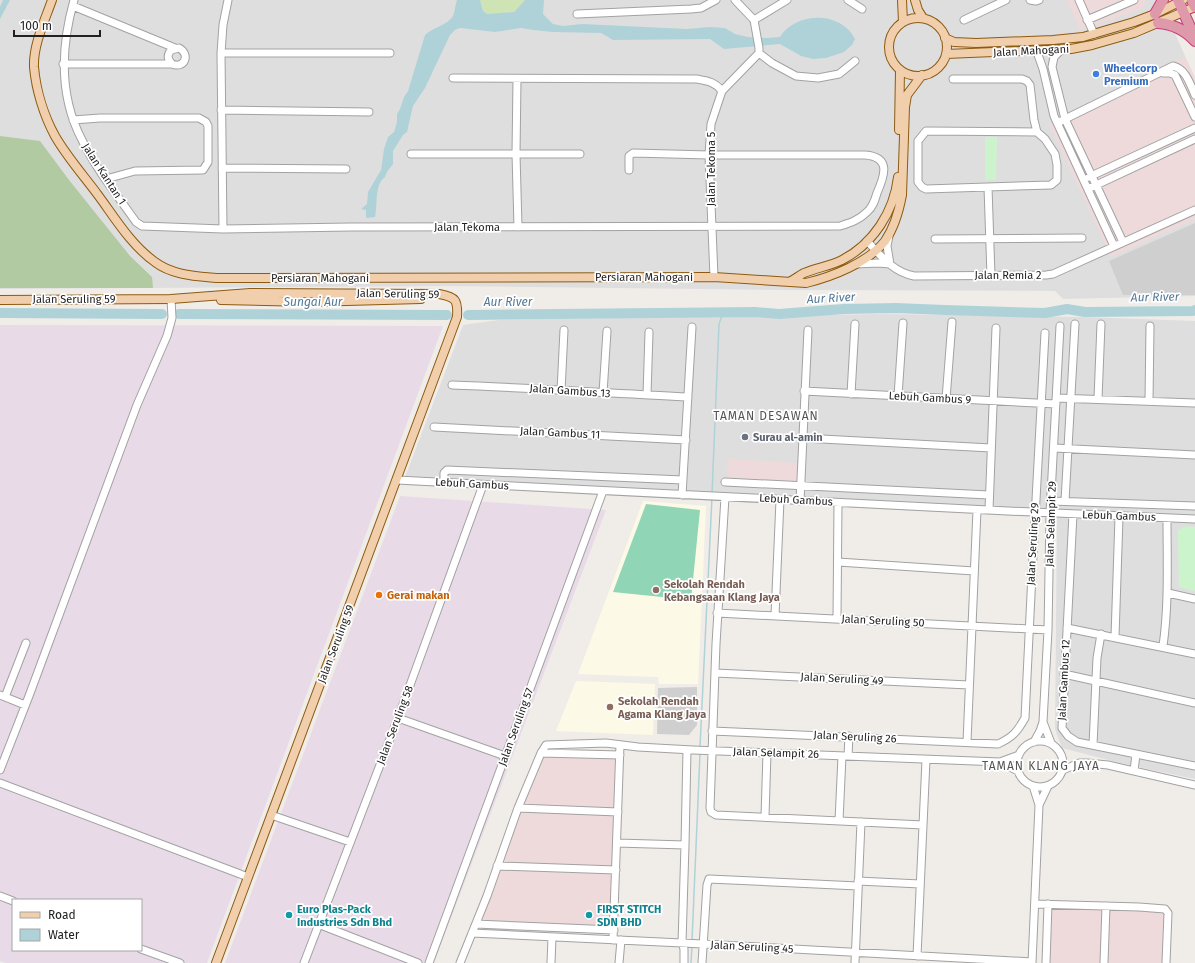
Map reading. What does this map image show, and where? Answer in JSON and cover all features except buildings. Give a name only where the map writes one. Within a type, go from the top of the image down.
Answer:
[{"type":"highway","points":[[1163,0],[1157,18],[1176,26],[1195,39]]},
{"type":"highway","points":[[1192,0],[1195,6]]},
{"type":"highway","points":[[1180,1],[1183,12],[1195,39]]},
{"type":"main road","name":"Persiaran Mahogani","points":[[52,0],[38,38],[34,66],[40,100],[55,137],[136,246],[156,263],[169,270],[189,276],[216,278],[714,277],[806,283],[818,280],[846,270],[864,260],[884,242],[890,232],[900,206],[902,195],[905,106],[907,95],[922,75]]},
{"type":"main road","points":[[902,0],[903,22]]},
{"type":"main road","points":[[915,0],[918,10],[923,18]]},
{"type":"main road","name":"Jalan Mahogani","points":[[946,54],[1071,50],[1134,33],[1180,1]]},
{"type":"main road","name":"Jalan Mahogani","points":[[945,38],[954,42],[976,43],[1071,39],[1183,12],[1195,6]]},
{"type":"main road","points":[[913,18],[923,18],[937,25],[942,31],[947,46],[946,54],[944,60],[932,72],[922,75],[910,75],[900,70],[893,63],[889,54],[889,45],[893,32],[903,22],[913,18]]},
{"type":"main road","points":[[791,281],[804,273],[842,260],[867,241],[884,221],[892,202],[897,183],[900,70]]},
{"type":"main road","name":"Jalan Seruling 59","points":[[0,300],[172,299],[250,293],[439,294],[452,297],[456,300],[458,309],[455,324],[216,963]]},
{"type":"street","points":[[223,229],[221,52],[228,0]]},
{"type":"street","points":[[576,14],[701,8],[716,0]]},
{"type":"street","points":[[735,0],[755,23],[759,51],[772,63],[796,76],[818,78],[839,74],[855,61]]},
{"type":"street","points":[[755,23],[787,0]]},
{"type":"street","points":[[848,0],[862,9]]},
{"type":"street","points":[[964,20],[1006,0]]},
{"type":"street","points":[[1030,0],[1039,0]]},
{"type":"street","points":[[1079,0],[1094,34]]},
{"type":"street","points":[[1087,20],[1134,0]]},
{"type":"street","points":[[63,64],[172,64],[176,66],[180,65],[186,58],[183,50],[175,48],[74,3]]},
{"type":"street","name":"Jalan Kantan 1","points":[[74,3],[66,35],[63,64],[67,96],[73,120],[87,150],[136,222],[142,226]]},
{"type":"street","points":[[172,64],[169,61],[169,53],[175,48]]},
{"type":"street","name":"Jalan Tekoma 5","points":[[714,277],[710,154],[711,124],[722,91],[759,51]]},
{"type":"street","points":[[1060,51],[1054,56],[1052,67],[1065,119],[1123,242]]},
{"type":"street","points":[[221,52],[390,53]]},
{"type":"street","points":[[1037,52],[1043,68],[1054,116],[1114,246]]},
{"type":"street","points":[[1057,123],[1174,66],[1180,68],[1186,76],[1195,95]]},
{"type":"street","points":[[1160,73],[1170,72],[1174,75],[1195,118]]},
{"type":"street","points":[[454,78],[697,80],[709,81],[716,84],[722,91]]},
{"type":"street","points":[[517,79],[516,154],[518,227]]},
{"type":"street","points":[[953,79],[1022,79],[1026,81],[1030,84],[1034,120],[1037,132]]},
{"type":"street","points":[[221,110],[368,112]]},
{"type":"street","points":[[73,120],[100,118],[199,118],[206,122],[208,126],[208,162],[203,170],[135,170],[106,179]]},
{"type":"street","points":[[1083,179],[1195,128]]},
{"type":"street","points":[[926,131],[1037,132],[1045,138],[1055,154],[1057,180],[1051,185],[926,188],[922,187],[918,182],[918,141],[926,131]]},
{"type":"street","points":[[1088,188],[1195,139]]},
{"type":"street","points":[[629,170],[629,156],[633,152],[710,154]]},
{"type":"street","points":[[411,154],[580,154]]},
{"type":"street","name":"Jalan Tekoma","points":[[142,226],[223,229],[350,227],[840,226],[858,220],[868,212],[873,205],[883,180],[884,166],[875,156],[710,154]]},
{"type":"street","points":[[222,168],[346,169]]},
{"type":"street","points":[[988,187],[991,276]]},
{"type":"street","name":"Jalan Remia 2","points":[[867,241],[890,264],[904,274],[914,276],[1046,275],[1053,274],[1195,210]]},
{"type":"street","points":[[855,264],[890,264],[888,246],[890,232]]},
{"type":"street","points":[[935,239],[1082,238]]},
{"type":"street","points":[[0,770],[135,410],[167,336],[172,318],[172,299]]},
{"type":"street","points":[[946,399],[952,322]]},
{"type":"street","points":[[898,396],[903,323]]},
{"type":"street","points":[[851,394],[855,324]]},
{"type":"street","points":[[1065,500],[1074,324]]},
{"type":"street","points":[[1098,399],[1101,324]]},
{"type":"street","name":"Jalan Selampit 29","points":[[1034,742],[1043,722],[1048,630],[1050,513],[1060,326]]},
{"type":"street","points":[[1149,401],[1150,326]]},
{"type":"street","points":[[682,495],[692,327]]},
{"type":"street","points":[[989,510],[996,328]]},
{"type":"street","points":[[561,391],[564,330]]},
{"type":"street","points":[[800,501],[808,330]]},
{"type":"street","points":[[603,393],[607,331]]},
{"type":"street","points":[[647,395],[649,332]]},
{"type":"street","name":"Jalan Seruling 29","points":[[998,744],[1009,739],[1017,732],[1025,718],[1045,333]]},
{"type":"street","name":"Jalan Gambus 13","points":[[452,385],[688,397]]},
{"type":"street","name":"Lebuh Gambus 9","points":[[804,391],[1041,404],[1071,398],[1195,403]]},
{"type":"street","name":"Jalan Gambus 11","points":[[434,427],[686,440]]},
{"type":"street","points":[[803,438],[991,448]]},
{"type":"street","points":[[1054,448],[1195,455]]},
{"type":"street","points":[[444,483],[444,473],[447,470],[683,480]]},
{"type":"street","points":[[559,489],[561,475]]},
{"type":"street","name":"Lebuh Gambus","points":[[397,480],[1035,513],[1195,519]]},
{"type":"street","points":[[725,482],[990,495]]},
{"type":"street","name":"Jalan Seruling 58","points":[[304,963],[398,718],[483,485]]},
{"type":"street","name":"Jalan Seruling 57","points":[[429,963],[603,491]]},
{"type":"street","points":[[725,497],[717,613],[712,731],[708,751],[711,812],[716,815],[923,825]]},
{"type":"street","points":[[775,616],[780,500]]},
{"type":"street","points":[[1051,500],[1195,506]]},
{"type":"street","points":[[837,619],[838,503]]},
{"type":"street","points":[[966,742],[977,510]]},
{"type":"street","name":"Jalan Gambus 12","points":[[1073,514],[1062,728],[1068,736],[1077,742],[1195,766]]},
{"type":"street","points":[[1115,637],[1119,517]]},
{"type":"street","points":[[1163,646],[1168,594],[1167,518]]},
{"type":"street","points":[[838,562],[974,571]]},
{"type":"street","points":[[1168,594],[1195,600]]},
{"type":"street","name":"Jalan Seruling 50","points":[[717,613],[1048,630]]},
{"type":"street","points":[[1067,628],[1163,646],[1195,654]]},
{"type":"street","points":[[1093,745],[1095,681],[1101,634]]},
{"type":"street","points":[[25,705],[3,696],[26,643]]},
{"type":"street","name":"Jalan Seruling 49","points":[[714,672],[969,685]]},
{"type":"street","points":[[1064,674],[1195,703]]},
{"type":"street","points":[[398,718],[506,756]]},
{"type":"street","name":"Jalan Selampit 29","points":[[1043,722],[1051,743]]},
{"type":"street","name":"Jalan Seruling 26","points":[[712,731],[849,736],[998,744]]},
{"type":"street","points":[[839,821],[845,756],[849,736]]},
{"type":"street","points":[[1040,741],[1051,743],[1060,751],[1063,757],[1063,770],[1057,780],[1048,786],[1033,786],[1026,782],[1018,771],[1017,765],[1022,749],[1034,742],[1040,741]]},
{"type":"street","name":"Jalan Selampit 26","points":[[541,753],[546,745],[606,743],[708,751],[926,760],[1000,762],[1019,755]]},
{"type":"street","points":[[619,963],[617,940],[614,930],[620,745]]},
{"type":"street","points":[[684,963],[685,845],[690,750]]},
{"type":"street","points":[[460,963],[476,924],[518,808],[541,753],[620,755]]},
{"type":"street","points":[[765,817],[767,753]]},
{"type":"street","points":[[1134,771],[1136,754]]},
{"type":"street","points":[[1063,757],[1079,763],[1108,765],[1195,785]]},
{"type":"street","points":[[917,956],[926,760]]},
{"type":"street","name":"Jalan Selampit 26","points":[[1000,762],[1018,771]]},
{"type":"street","points":[[1063,770],[1079,763]]},
{"type":"street","points":[[0,784],[248,877]]},
{"type":"street","points":[[1032,962],[1039,805],[1033,786]]},
{"type":"street","points":[[1039,805],[1048,786]]},
{"type":"street","points":[[518,808],[618,812]]},
{"type":"street","points":[[271,815],[350,842]]},
{"type":"street","points":[[855,963],[861,822]]},
{"type":"street","points":[[617,843],[685,845]]},
{"type":"street","points":[[497,866],[616,870]]},
{"type":"street","points":[[702,963],[700,944],[709,879],[920,884]]},
{"type":"street","points":[[0,896],[12,901]]},
{"type":"street","points":[[1035,904],[1164,909],[1168,913],[1166,963]]},
{"type":"street","points":[[1046,963],[1048,904]]},
{"type":"street","points":[[1104,963],[1106,906]]},
{"type":"street","points":[[318,924],[418,963]]},
{"type":"street","points":[[476,924],[614,930]]},
{"type":"street","name":"Jalan Seruling 45","points":[[472,933],[1032,962]]},
{"type":"street","points":[[550,963],[552,937]]},
{"type":"street","points":[[142,948],[180,963]]},
{"type":"shaded area","points":[[0,0],[1160,0],[1195,78],[1195,296],[1063,299],[1055,291],[449,286],[0,289]]},
{"type":"shaded area","points":[[1067,0],[1146,0],[1142,9],[1080,30]]},
{"type":"shaded area","points":[[1185,57],[1195,78],[1195,219],[1111,257],[1049,124]]},
{"type":"shaded area","points":[[1195,223],[1195,295],[1123,295],[1109,261]]},
{"type":"shaded area","name":"TAMAN DESAWAN","points":[[883,314],[1086,317],[1195,321],[1195,779],[1128,765],[1062,748],[1055,729],[1057,518],[402,485],[463,325],[499,320]]},
{"type":"shaded area","points":[[0,325],[443,326],[207,963],[5,963],[0,961]]},
{"type":"shaded area","points":[[728,459],[799,463],[798,483],[727,480]]},
{"type":"shaded area","points":[[400,496],[606,510],[434,963],[225,963]]},
{"type":"shaded area","name":"Sekolah Rendah Kebangsaan Klang Jaya","points":[[643,501],[706,506],[698,684],[659,684],[658,677],[578,674]]},
{"type":"shaded area","name":"Sekolah Rendah Agama Klang Jaya","points":[[576,681],[655,684],[653,735],[556,731]]},
{"type":"shaded area","points":[[697,687],[697,725],[689,735],[657,734],[658,688]]},
{"type":"shaded area","points":[[542,755],[618,757],[612,928],[479,923],[526,794]]},
{"type":"shaded area","points":[[1050,906],[1163,912],[1165,914],[1164,963],[1048,963]]},
{"type":"green space","points":[[480,0],[525,0],[514,12],[487,14],[483,11]]},
{"type":"green space","points":[[0,136],[40,141],[130,256],[152,277],[153,288],[0,288]]},
{"type":"green space","points":[[985,137],[997,137],[996,180],[985,180]]},
{"type":"green space","points":[[646,504],[700,510],[691,600],[613,592]]},
{"type":"green space","points":[[1186,526],[1195,527],[1195,591],[1179,587],[1178,531]]},
{"type":"water","points":[[3,0],[10,0],[0,19],[0,7]]},
{"type":"water","points":[[457,0],[480,0],[483,11],[487,14],[514,12],[525,0],[544,0],[543,14],[553,24],[563,26],[582,24],[687,29],[710,27],[725,28],[735,34],[748,37],[766,38],[780,37],[787,29],[796,23],[807,19],[829,19],[839,23],[848,30],[855,39],[852,45],[844,52],[826,58],[813,59],[801,56],[780,44],[724,49],[710,39],[613,40],[601,33],[553,32],[521,28],[495,32],[460,28],[455,30],[450,35],[425,88],[413,106],[407,132],[403,135],[393,151],[393,164],[379,185],[375,217],[366,218],[366,210],[361,209],[367,204],[368,192],[381,170],[384,149],[388,137],[394,132],[397,122],[397,114],[408,91],[425,35],[451,19],[454,14]]},
{"type":"waterway","name":"Aur River","points":[[468,315],[755,312],[779,314],[844,309],[896,308],[1045,313],[1067,309],[1085,312],[1195,310]]},
{"type":"waterway","name":"Sungai Aur","points":[[0,313],[162,314]]},
{"type":"waterway","points":[[712,494],[719,324],[723,313]]},
{"type":"waterway","name":"Sungai Aur","points":[[179,314],[447,315]]},
{"type":"waterway","points":[[700,747],[712,497]]},
{"type":"waterway","points":[[692,941],[700,753]]},
{"type":"waterway","points":[[691,963],[692,945]]},
{"type":"place","name":"Wheelcorp Premium","points":[[1096,74]]},
{"type":"place","name":"Surau al-amin","points":[[745,437]]},
{"type":"place","name":"Sekolah Rendah Kebangsaan Klang Jaya","points":[[656,590]]},
{"type":"place","name":"Gerai makan","points":[[379,595]]},
{"type":"place","name":"Sekolah Rendah Agama Klang Jaya","points":[[610,707]]},
{"type":"place","name":"Euro Plas-Pack Industries Sdn Bhd","points":[[289,915]]},
{"type":"place","name":"FIRST STITCH SDN BHD","points":[[589,915]]},
{"type":"district","name":"TAMAN DESAWAN","points":[[766,416]]},
{"type":"district","name":"TAMAN KLANG JAYA","points":[[1041,766]]}]
